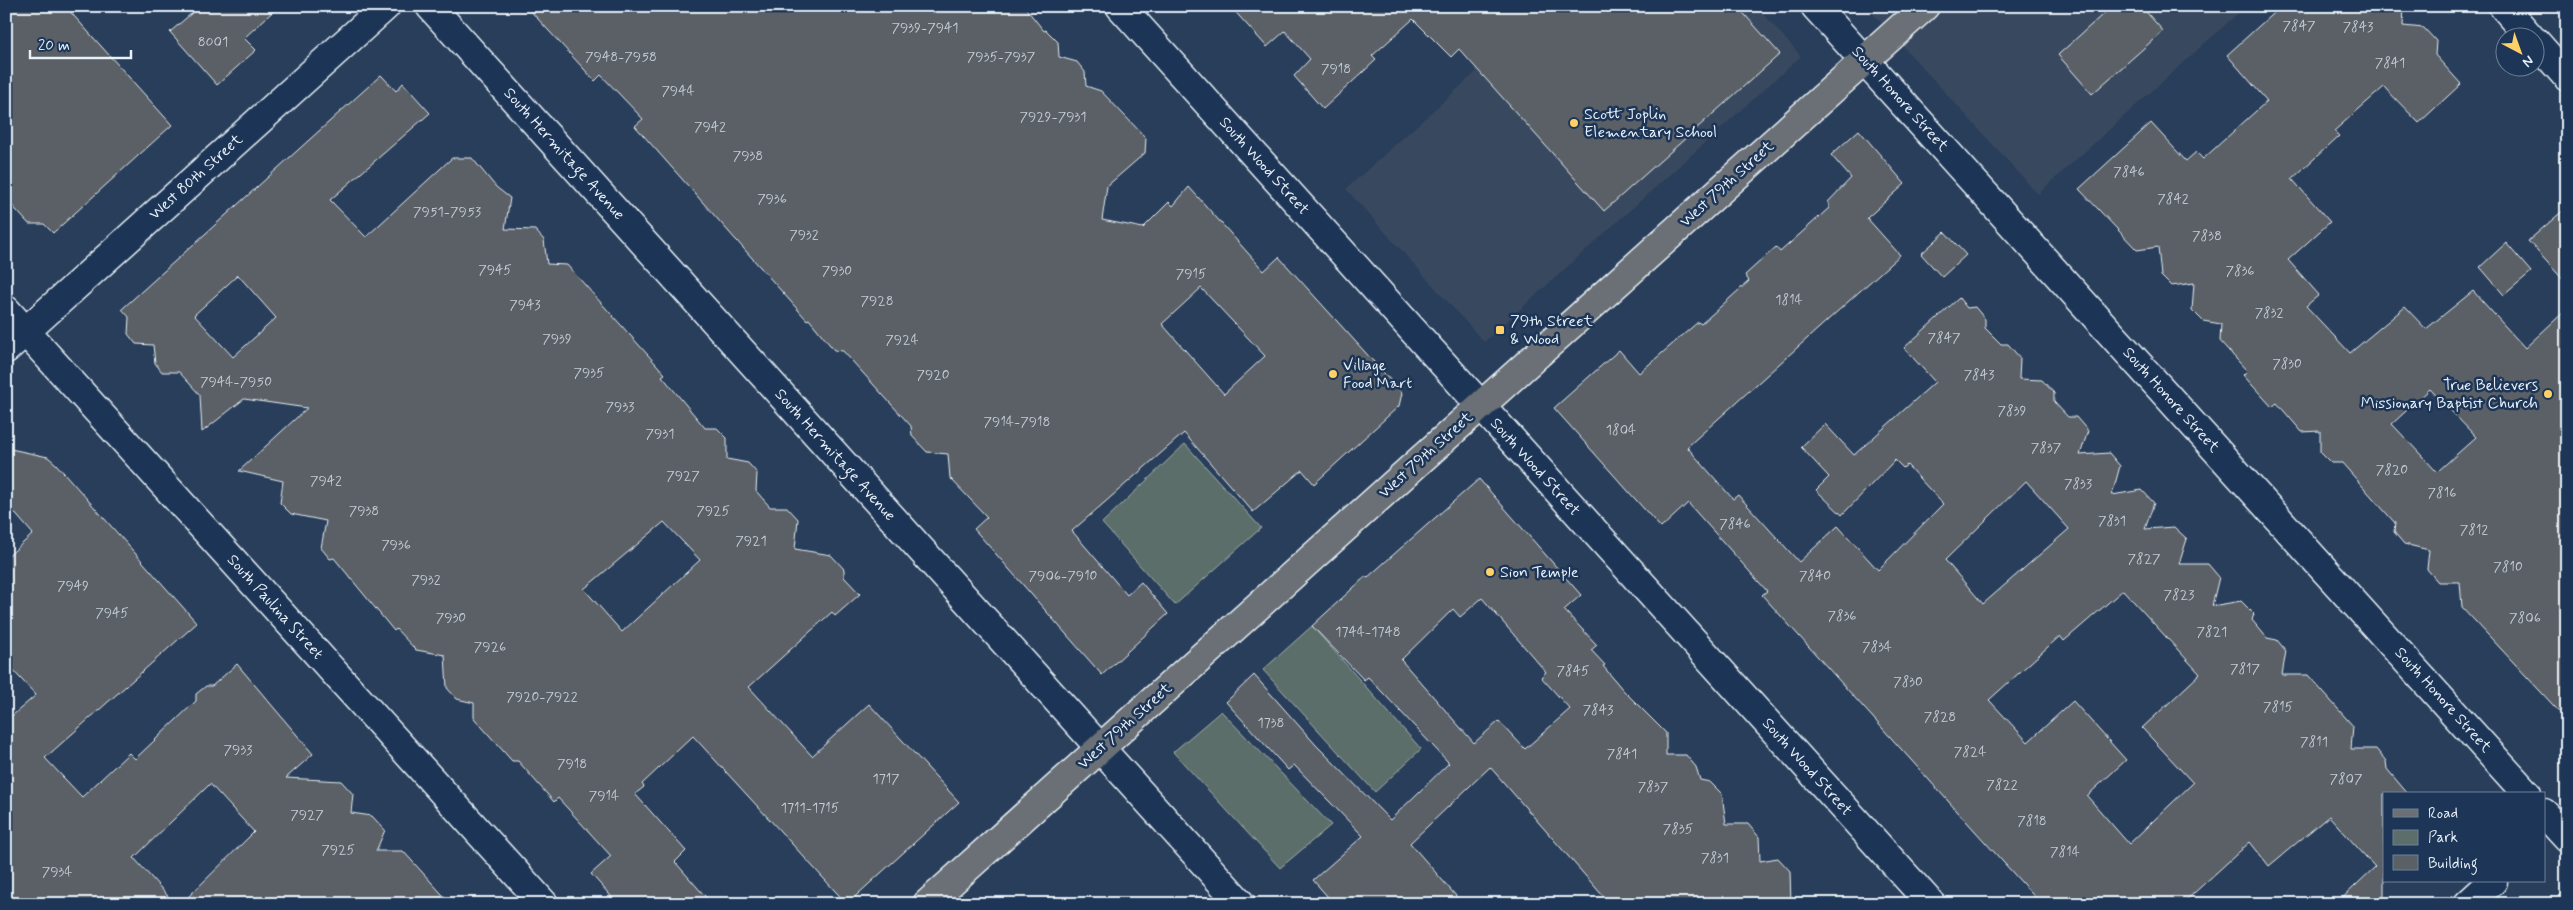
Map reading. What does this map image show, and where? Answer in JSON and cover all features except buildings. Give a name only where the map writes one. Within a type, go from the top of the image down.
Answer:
[{"type":"main road","name":"West 79th Street","points":[[927,904],[1925,6]]},
{"type":"street","name":"West 80th Street","points":[[16,340],[386,6]]},
{"type":"street","name":"South Hermitage Avenue","points":[[430,6],[1241,904]]},
{"type":"street","name":"South Wood Street","points":[[1120,6],[1931,904]]},
{"type":"street","name":"South Honore Street","points":[[1815,6],[2525,792]]},
{"type":"street","points":[[2503,6],[2522,28]]},
{"type":"street","points":[[2546,53],[2567,77]]},
{"type":"street","name":"South Paulina Street","points":[[6,310],[16,340],[544,904]]},
{"type":"street","points":[[2468,904],[2492,882]]},
{"type":"shaded area","name":"Scott Joplin Elementary School","points":[[1484,6],[1756,6],[1801,56],[1484,342],[1346,189],[1513,39]]},
{"type":"shaded area","points":[[1866,6],[2246,6],[2038,194]]},
{"type":"green space","points":[[1185,444],[1261,528],[1175,605],[1102,523]]},
{"type":"green space","points":[[1312,626],[1421,749],[1375,792],[1263,670]]},
{"type":"green space","points":[[1221,711],[1331,825],[1280,868],[1173,752]]},
{"type":"place","name":"Scott Joplin Elementary School","points":[[1574,123]]},
{"type":"place","name":"79th Street & Wood","points":[[1500,330]]},
{"type":"place","name":"Village Food Mart","points":[[1333,374]]},
{"type":"place","name":"True Believers Missionary Baptist Church","points":[[2548,394]]},
{"type":"place","name":"Sion Temple","points":[[1490,572]]}]
